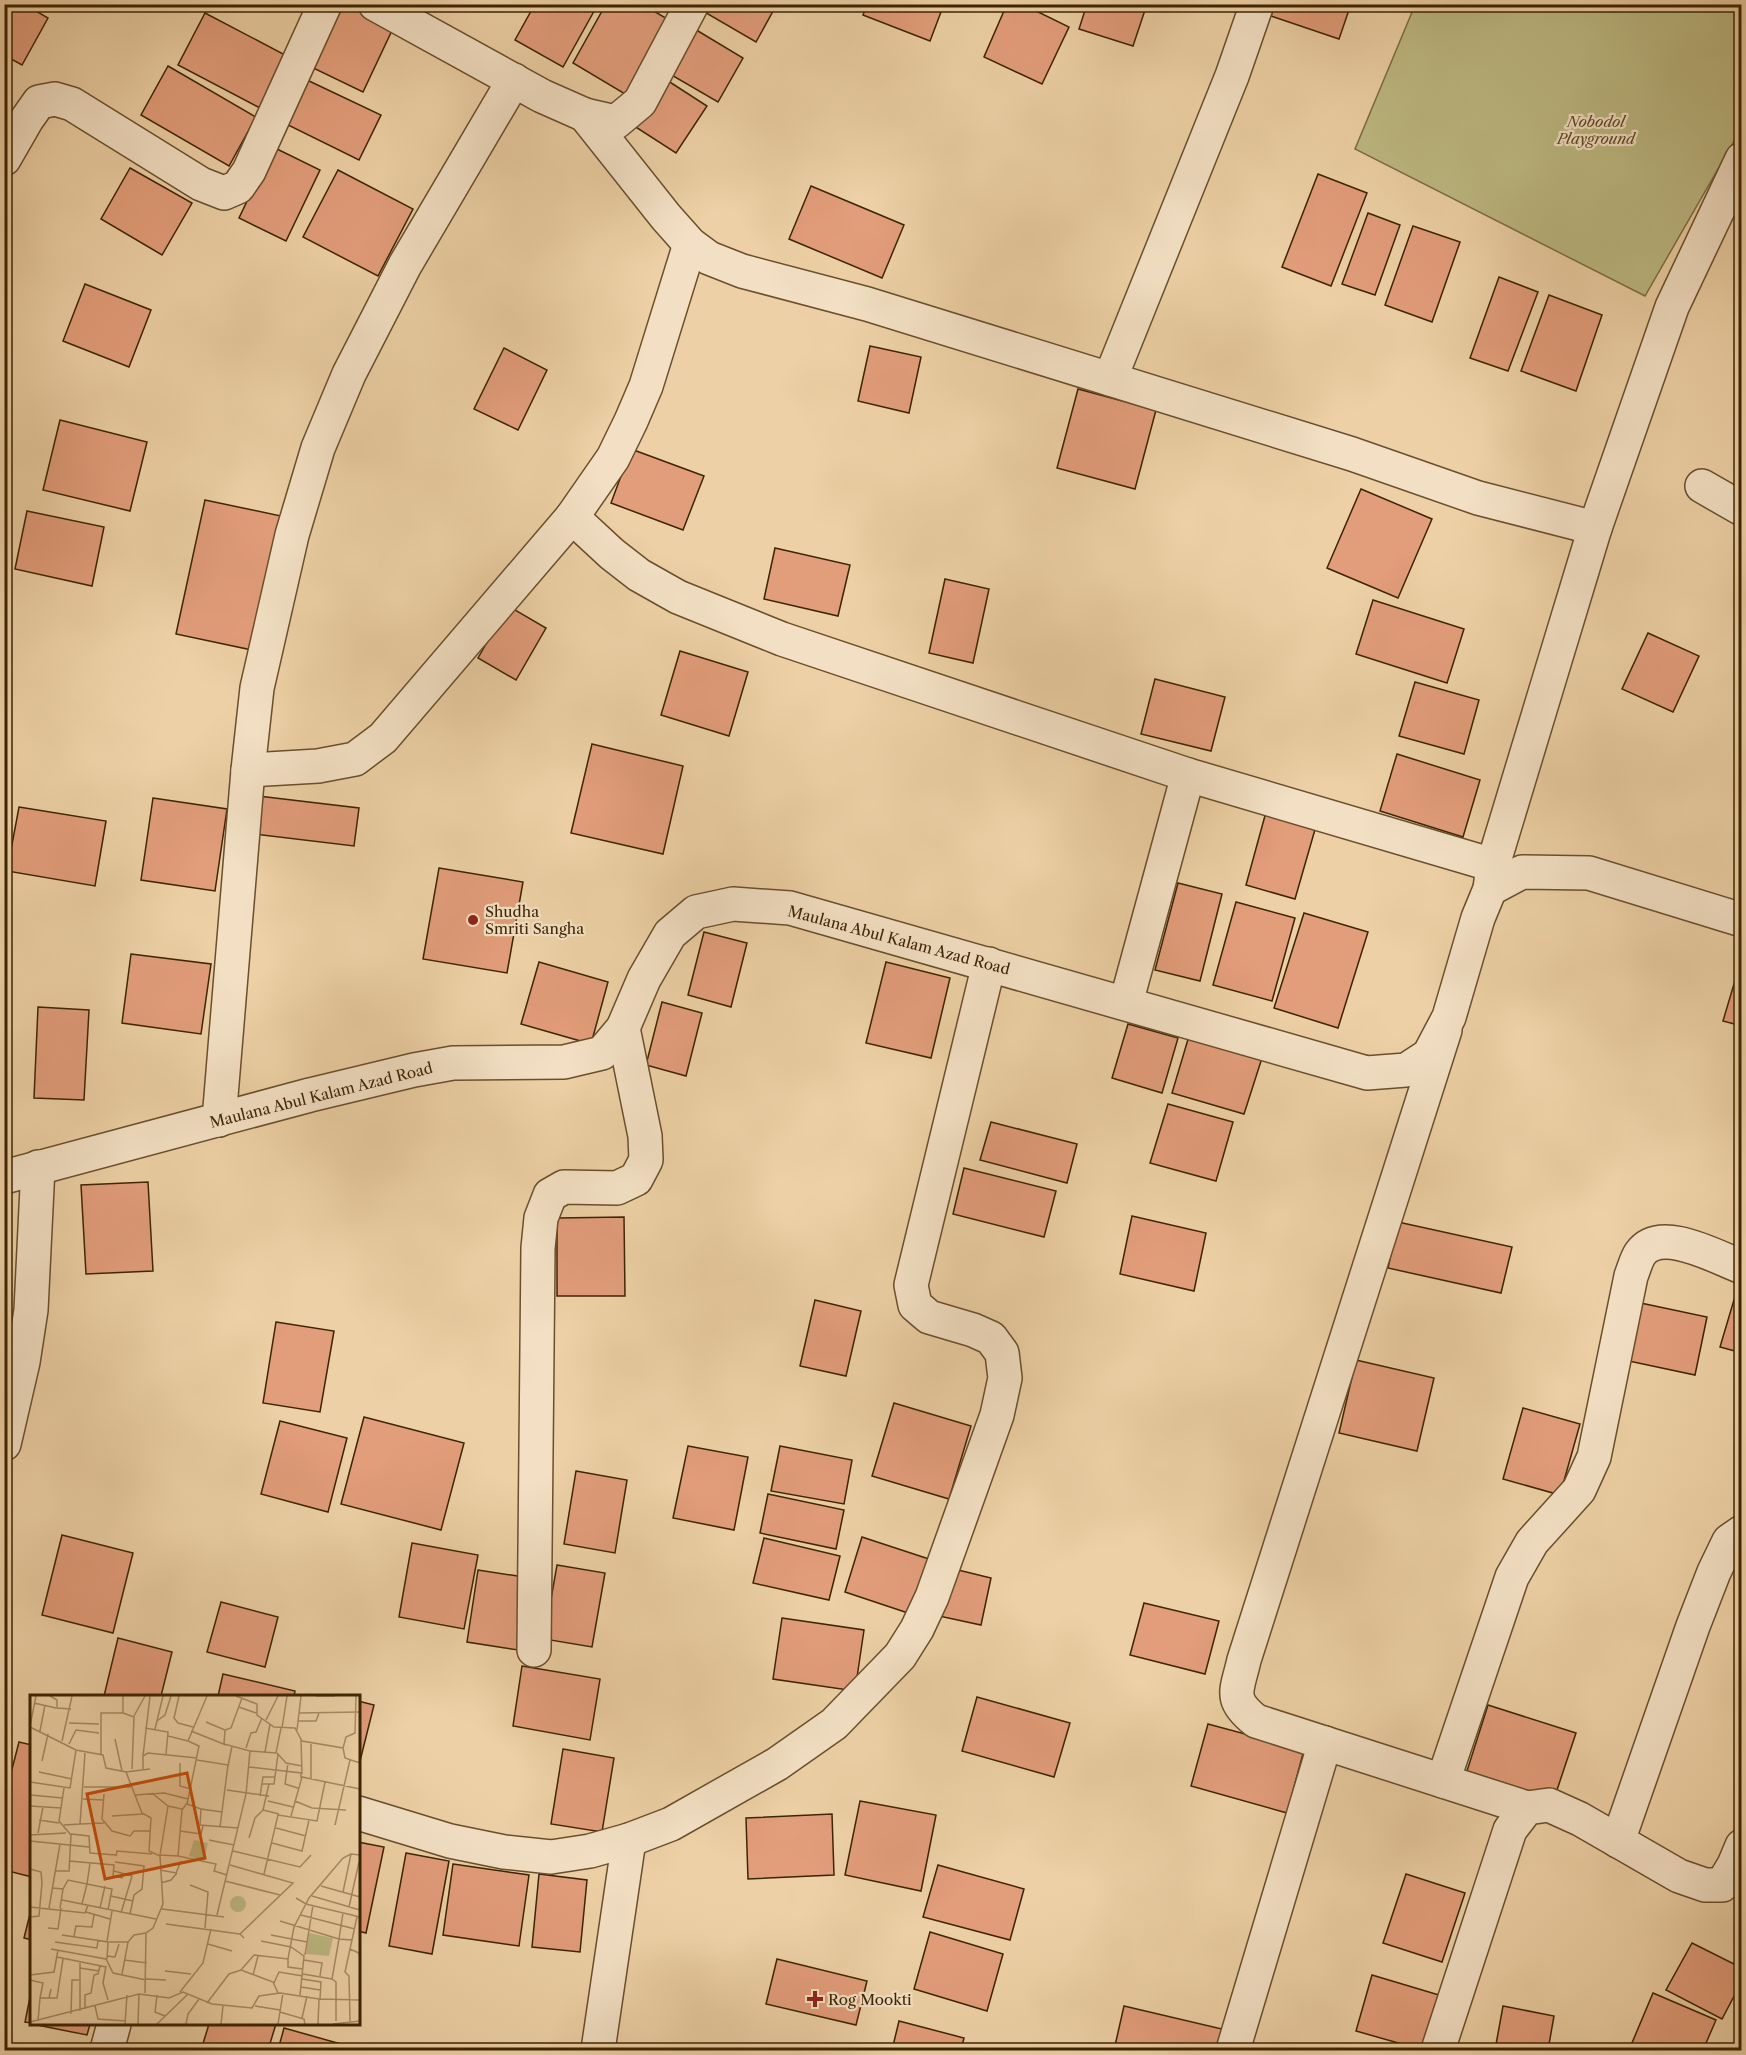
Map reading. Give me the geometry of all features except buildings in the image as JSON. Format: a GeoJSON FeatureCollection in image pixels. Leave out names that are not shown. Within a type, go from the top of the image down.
{"type":"FeatureCollection","features":[{"type":"Feature","properties":{"kind":"street"},"geometry":{"type":"LineString","coordinates":[[4,159],[39,102],[55,99],[72,104],[201,184],[224,193],[238,187],[249,171],[325,4]]}},
{"type":"Feature","properties":{"kind":"street"},"geometry":{"type":"LineString","coordinates":[[375,4],[407,13],[542,96],[585,115],[616,122],[640,102],[692,4]]}},
{"type":"Feature","properties":{"kind":"street"},"geometry":{"type":"LineString","coordinates":[[1110,379],[1232,76],[1257,4]]}},
{"type":"Feature","properties":{"kind":"street"},"geometry":{"type":"LineString","coordinates":[[219,1120],[257,688],[292,535],[318,448],[349,374],[405,265],[514,80]]}},
{"type":"Feature","properties":{"kind":"street"},"geometry":{"type":"LineString","coordinates":[[585,115],[690,244],[709,258],[742,271],[867,303],[1352,454],[1478,498],[1595,528]]}},
{"type":"Feature","properties":{"kind":"street","name":"Maulana Abul Kalam Azad Road"},"geometry":{"type":"LineString","coordinates":[[4,1177],[310,1095],[423,1068],[453,1063],[564,1062],[603,1053],[623,1028],[644,979],[670,934],[696,912],[734,904],[790,908],[1367,1073],[1406,1070],[1429,1055],[1449,1017],[1595,528],[1672,307],[1742,159]]}},
{"type":"Feature","properties":{"kind":"street"},"geometry":{"type":"LineString","coordinates":[[248,770],[318,766],[355,759],[383,738],[572,518],[613,458],[631,421],[646,386],[690,244]]}},
{"type":"Feature","properties":{"kind":"street"},"geometry":{"type":"LineString","coordinates":[[1702,486],[1742,509]]}},
{"type":"Feature","properties":{"kind":"street"},"geometry":{"type":"LineString","coordinates":[[572,518],[612,555],[639,575],[678,597],[782,639],[1492,877],[1522,872],[1589,873],[1742,920]]}},
{"type":"Feature","properties":{"kind":"street"},"geometry":{"type":"LineString","coordinates":[[1126,1003],[1188,776]]}},
{"type":"Feature","properties":{"kind":"street"},"geometry":{"type":"LineString","coordinates":[[360,1815],[450,1841],[551,1857],[590,1851],[629,1840],[671,1824],[768,1770],[834,1724],[900,1656],[917,1629],[932,1597],[997,1415],[1005,1378],[1002,1353],[991,1338],[973,1330],[929,1317],[915,1305],[911,1285],[990,964]]}},
{"type":"Feature","properties":{"kind":"street"},"geometry":{"type":"LineString","coordinates":[[1449,1017],[1244,1660],[1236,1694],[1241,1709],[1256,1721],[1527,1808],[1548,1805],[1580,1819],[1678,1876],[1705,1886],[1722,1885],[1742,1846]]}},
{"type":"Feature","properties":{"kind":"street"},"geometry":{"type":"LineString","coordinates":[[534,1650],[538,1248],[541,1218],[550,1195],[564,1187],[617,1188],[636,1179],[646,1160],[645,1136],[623,1028]]}},
{"type":"Feature","properties":{"kind":"street"},"geometry":{"type":"LineString","coordinates":[[4,1444],[23,1362],[31,1310],[38,1167]]}},
{"type":"Feature","properties":{"kind":"street"},"geometry":{"type":"LineString","coordinates":[[1443,1781],[1512,1577],[1532,1542],[1579,1490],[1594,1457],[1632,1276],[1640,1254],[1654,1242],[1676,1242],[1742,1267]]}},
{"type":"Feature","properties":{"kind":"street"},"geometry":{"type":"LineString","coordinates":[[1618,1841],[1714,1572],[1730,1541],[1742,1532]]}},
{"type":"Feature","properties":{"kind":"street"},"geometry":{"type":"LineString","coordinates":[[1233,2050],[1325,1743]]}},
{"type":"Feature","properties":{"kind":"street"},"geometry":{"type":"LineString","coordinates":[[1438,2050],[1510,1830],[1527,1808]]}},
{"type":"Feature","properties":{"kind":"street"},"geometry":{"type":"LineString","coordinates":[[598,2050],[629,1840]]}},
{"type":"Feature","properties":{"kind":"street"},"geometry":{"type":"LineString","coordinates":[[107,2050],[114,2025]]}},
{"type":"Feature","properties":{"kind":"green space","name":"Nobodol Playground"},"geometry":{"type":"Polygon","coordinates":[[[1415,5],[1741,5],[1741,129],[1645,296],[1355,149],[1415,5]]]}},
{"type":"Feature","properties":{"kind":"place","name":"Shudha Smriti Sangha"},"geometry":{"type":"Point","coordinates":[473,920]}},
{"type":"Feature","properties":{"kind":"place","name":"Rog Mookti"},"geometry":{"type":"Point","coordinates":[815,1999]}}]}
